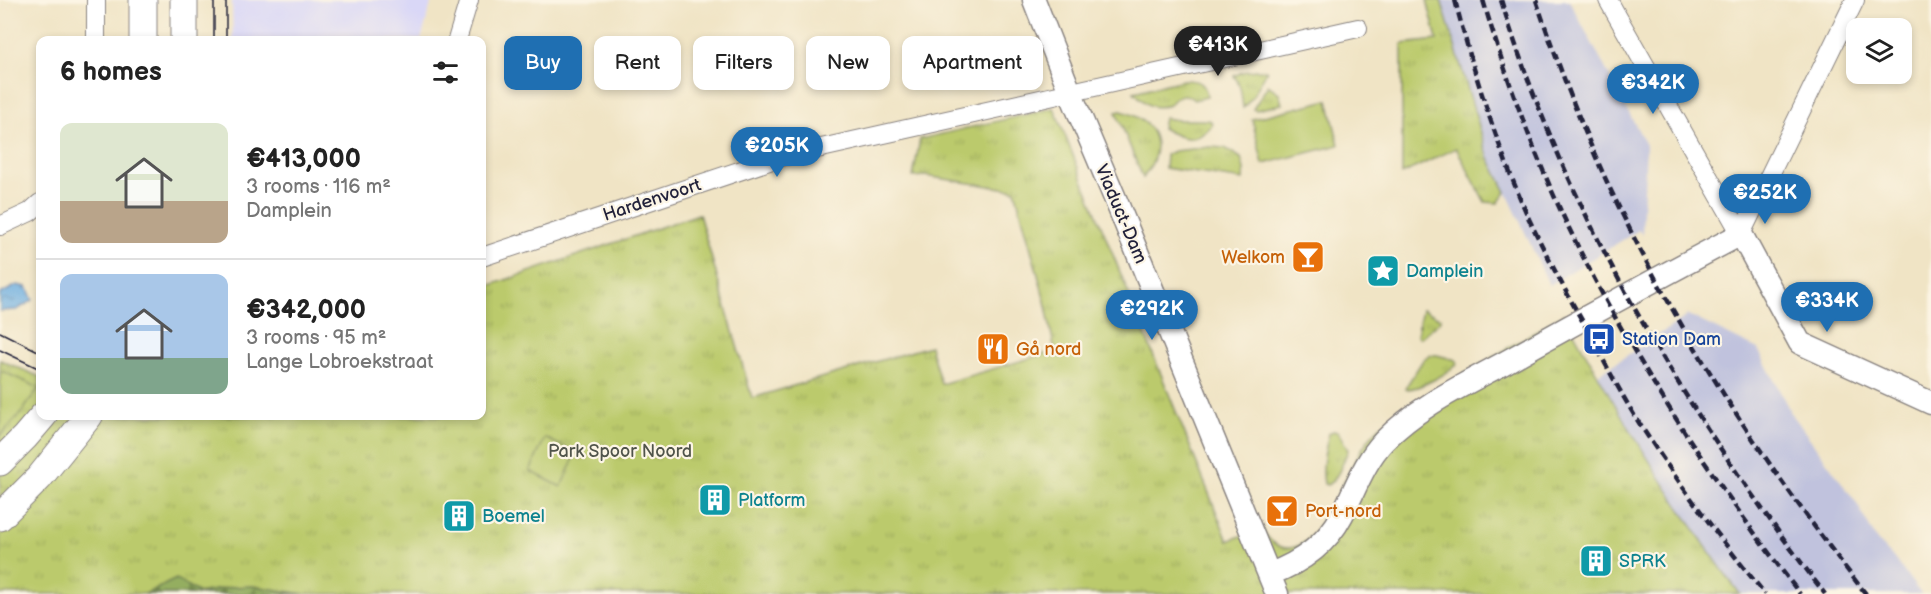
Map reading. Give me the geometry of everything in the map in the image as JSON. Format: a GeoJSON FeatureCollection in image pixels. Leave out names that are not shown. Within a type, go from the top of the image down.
{"type":"FeatureCollection","features":[{"type":"Feature","properties":{"kind":"main road"},"geometry":{"type":"LineString","coordinates":[[143,0],[143,36]]}},
{"type":"Feature","properties":{"kind":"main road"},"geometry":{"type":"LineString","coordinates":[[184,0],[184,36]]}},
{"type":"Feature","properties":{"kind":"main road"},"geometry":{"type":"LineString","coordinates":[[0,462],[40,420]]}},
{"type":"Feature","properties":{"kind":"main road"},"geometry":{"type":"LineString","coordinates":[[0,517],[39,478],[85,420]]}},
{"type":"Feature","properties":{"kind":"street"},"geometry":{"type":"LineString","coordinates":[[96,0],[96,36]]}},
{"type":"Feature","properties":{"kind":"street"},"geometry":{"type":"LineString","coordinates":[[458,36],[469,0]]}},
{"type":"Feature","properties":{"kind":"street","name":"Viaduct-Dam"},"geometry":{"type":"LineString","coordinates":[[1034,0],[1274,584]]}},
{"type":"Feature","properties":{"kind":"street"},"geometry":{"type":"LineString","coordinates":[[1608,0],[1800,343],[1931,403]]}},
{"type":"Feature","properties":{"kind":"street"},"geometry":{"type":"LineString","coordinates":[[1274,584],[1287,568],[1302,560],[1328,535],[1340,518],[1358,480],[1375,452],[1394,432],[1423,409],[1570,326],[1741,234],[1855,0]]}},
{"type":"Feature","properties":{"kind":"street"},"geometry":{"type":"LineString","coordinates":[[1070,92],[1359,28]]}},
{"type":"Feature","properties":{"kind":"street","name":"Hardenvoort"},"geometry":{"type":"LineString","coordinates":[[486,255],[781,157],[1070,92]]}},
{"type":"Feature","properties":{"kind":"street"},"geometry":{"type":"LineString","coordinates":[[0,226],[30,212],[36,207]]}},
{"type":"Feature","properties":{"kind":"shaded area"},"geometry":{"type":"Polygon","coordinates":[[[232,0],[432,0],[422,36],[233,36],[232,0]]]}},
{"type":"Feature","properties":{"kind":"shaded area"},"geometry":{"type":"Polygon","coordinates":[[[1427,0],[1569,0],[1646,145],[1642,235],[1639,230],[1549,285],[1507,193],[1498,203],[1485,202],[1427,0]]]}},
{"type":"Feature","properties":{"kind":"shaded area"},"geometry":{"type":"Polygon","coordinates":[[[1686,314],[1758,349],[1791,413],[1856,502],[1877,541],[1892,556],[1921,594],[1740,594],[1696,535],[1624,423],[1597,375],[1686,317],[1686,314]]]}},
{"type":"Feature","properties":{"kind":"green space"},"geometry":{"type":"Polygon","coordinates":[[[1427,0],[1441,0],[1488,156],[1506,192],[1498,203],[1485,202],[1456,148],[1402,174],[1402,44],[1437,40],[1427,0]]]}},
{"type":"Feature","properties":{"kind":"green space"},"geometry":{"type":"Polygon","coordinates":[[[1256,70],[1267,71],[1251,99],[1243,108],[1240,87],[1234,76],[1256,70]]]}},
{"type":"Feature","properties":{"kind":"green space"},"geometry":{"type":"Polygon","coordinates":[[[1183,80],[1200,83],[1205,88],[1207,97],[1194,100],[1181,95],[1170,105],[1154,107],[1134,92],[1183,80]]]}},
{"type":"Feature","properties":{"kind":"green space"},"geometry":{"type":"Polygon","coordinates":[[[1268,85],[1279,93],[1282,104],[1253,109],[1268,85]]]}},
{"type":"Feature","properties":{"kind":"green space"},"geometry":{"type":"Polygon","coordinates":[[[1328,100],[1339,145],[1263,164],[1252,119],[1328,100]]]}},
{"type":"Feature","properties":{"kind":"green space","name":"Park Spoor Noord"},"geometry":{"type":"Polygon","coordinates":[[[1054,108],[1228,541],[1262,528],[1269,539],[1278,546],[1289,548],[1302,544],[1321,524],[1356,459],[1382,425],[1408,406],[1564,314],[1647,457],[1740,594],[0,594],[0,360],[36,375],[36,420],[486,420],[486,287],[699,214],[752,398],[930,346],[941,384],[1055,351],[1045,301],[1015,190],[925,176],[913,177],[920,139],[1054,108]]]}},
{"type":"Feature","properties":{"kind":"green space"},"geometry":{"type":"Polygon","coordinates":[[[1121,111],[1143,121],[1154,137],[1156,146],[1154,156],[1143,178],[1116,112],[1121,111]]]}},
{"type":"Feature","properties":{"kind":"green space"},"geometry":{"type":"Polygon","coordinates":[[[1164,118],[1206,120],[1211,121],[1212,125],[1200,135],[1188,138],[1162,128],[1164,118]]]}},
{"type":"Feature","properties":{"kind":"green space"},"geometry":{"type":"Polygon","coordinates":[[[1210,147],[1225,148],[1241,158],[1244,169],[1243,180],[1165,168],[1166,155],[1174,151],[1210,147]]]}},
{"type":"Feature","properties":{"kind":"green space"},"geometry":{"type":"Polygon","coordinates":[[[1422,309],[1440,318],[1440,321],[1420,338],[1417,335],[1422,309]]]}},
{"type":"Feature","properties":{"kind":"green space"},"geometry":{"type":"Polygon","coordinates":[[[1429,355],[1456,360],[1458,363],[1434,380],[1406,389],[1423,360],[1429,355]]]}},
{"type":"Feature","properties":{"kind":"green space"},"geometry":{"type":"Polygon","coordinates":[[[0,372],[4,372],[36,387],[36,392],[0,436],[0,372]]]}},
{"type":"Feature","properties":{"kind":"green space"},"geometry":{"type":"Polygon","coordinates":[[[1338,432],[1348,450],[1338,474],[1327,485],[1324,484],[1323,478],[1324,458],[1329,433],[1338,432]]]}},
{"type":"Feature","properties":{"kind":"green space"},"geometry":{"type":"Polygon","coordinates":[[[545,438],[576,453],[561,487],[530,471],[545,438]]]}},
{"type":"Feature","properties":{"kind":"green space"},"geometry":{"type":"Polygon","coordinates":[[[176,579],[199,593],[231,587],[253,586],[304,594],[145,594],[176,579]]]}},
{"type":"Feature","properties":{"kind":"water"},"geometry":{"type":"Polygon","coordinates":[[[17,285],[27,287],[33,300],[17,310],[0,311],[0,294],[17,285]]]}},
{"type":"Feature","properties":{"kind":"tram line"},"geometry":{"type":"LineString","coordinates":[[214,0],[214,36]]}},
{"type":"Feature","properties":{"kind":"tram line"},"geometry":{"type":"LineString","coordinates":[[226,0],[226,36]]}},
{"type":"Feature","properties":{"kind":"tram line"},"geometry":{"type":"LineString","coordinates":[[0,332],[36,350]]}},
{"type":"Feature","properties":{"kind":"tram line"},"geometry":{"type":"LineString","coordinates":[[0,350],[36,367]]}},
{"type":"Feature","properties":{"kind":"railway"},"geometry":{"type":"LineString","coordinates":[[1455,0],[1470,56],[1497,138],[1529,219],[1550,261],[1641,426],[1701,512],[1765,594]]}},
{"type":"Feature","properties":{"kind":"railway"},"geometry":{"type":"LineString","coordinates":[[1483,0],[1508,79],[1538,158],[1560,209],[1611,310],[1700,456],[1800,594]]}},
{"type":"Feature","properties":{"kind":"railway"},"geometry":{"type":"LineString","coordinates":[[1501,0],[1529,82],[1561,161],[1636,312],[1725,455],[1825,594]]}},
{"type":"Feature","properties":{"kind":"railway"},"geometry":{"type":"LineString","coordinates":[[1536,0],[1569,92],[1597,160],[1662,291],[1724,396],[1758,447],[1866,594]]}},
{"type":"Feature","properties":{"kind":"place","name":"Welkom"},"geometry":{"type":"Point","coordinates":[1308,257]}},
{"type":"Feature","properties":{"kind":"place","name":"Damplein"},"geometry":{"type":"Point","coordinates":[1383,271]}},
{"type":"Feature","properties":{"kind":"place","name":"Station Dam"},"geometry":{"type":"Point","coordinates":[1599,339]}},
{"type":"Feature","properties":{"kind":"place","name":"Gå nord"},"geometry":{"type":"Point","coordinates":[993,349]}},
{"type":"Feature","properties":{"kind":"place","name":"Platform"},"geometry":{"type":"Point","coordinates":[715,500]}},
{"type":"Feature","properties":{"kind":"place","name":"Port-nord"},"geometry":{"type":"Point","coordinates":[1282,511]}},
{"type":"Feature","properties":{"kind":"place","name":"Boemel"},"geometry":{"type":"Point","coordinates":[459,516]}},
{"type":"Feature","properties":{"kind":"place","name":"SPRK"},"geometry":{"type":"Point","coordinates":[1596,561]}}]}
